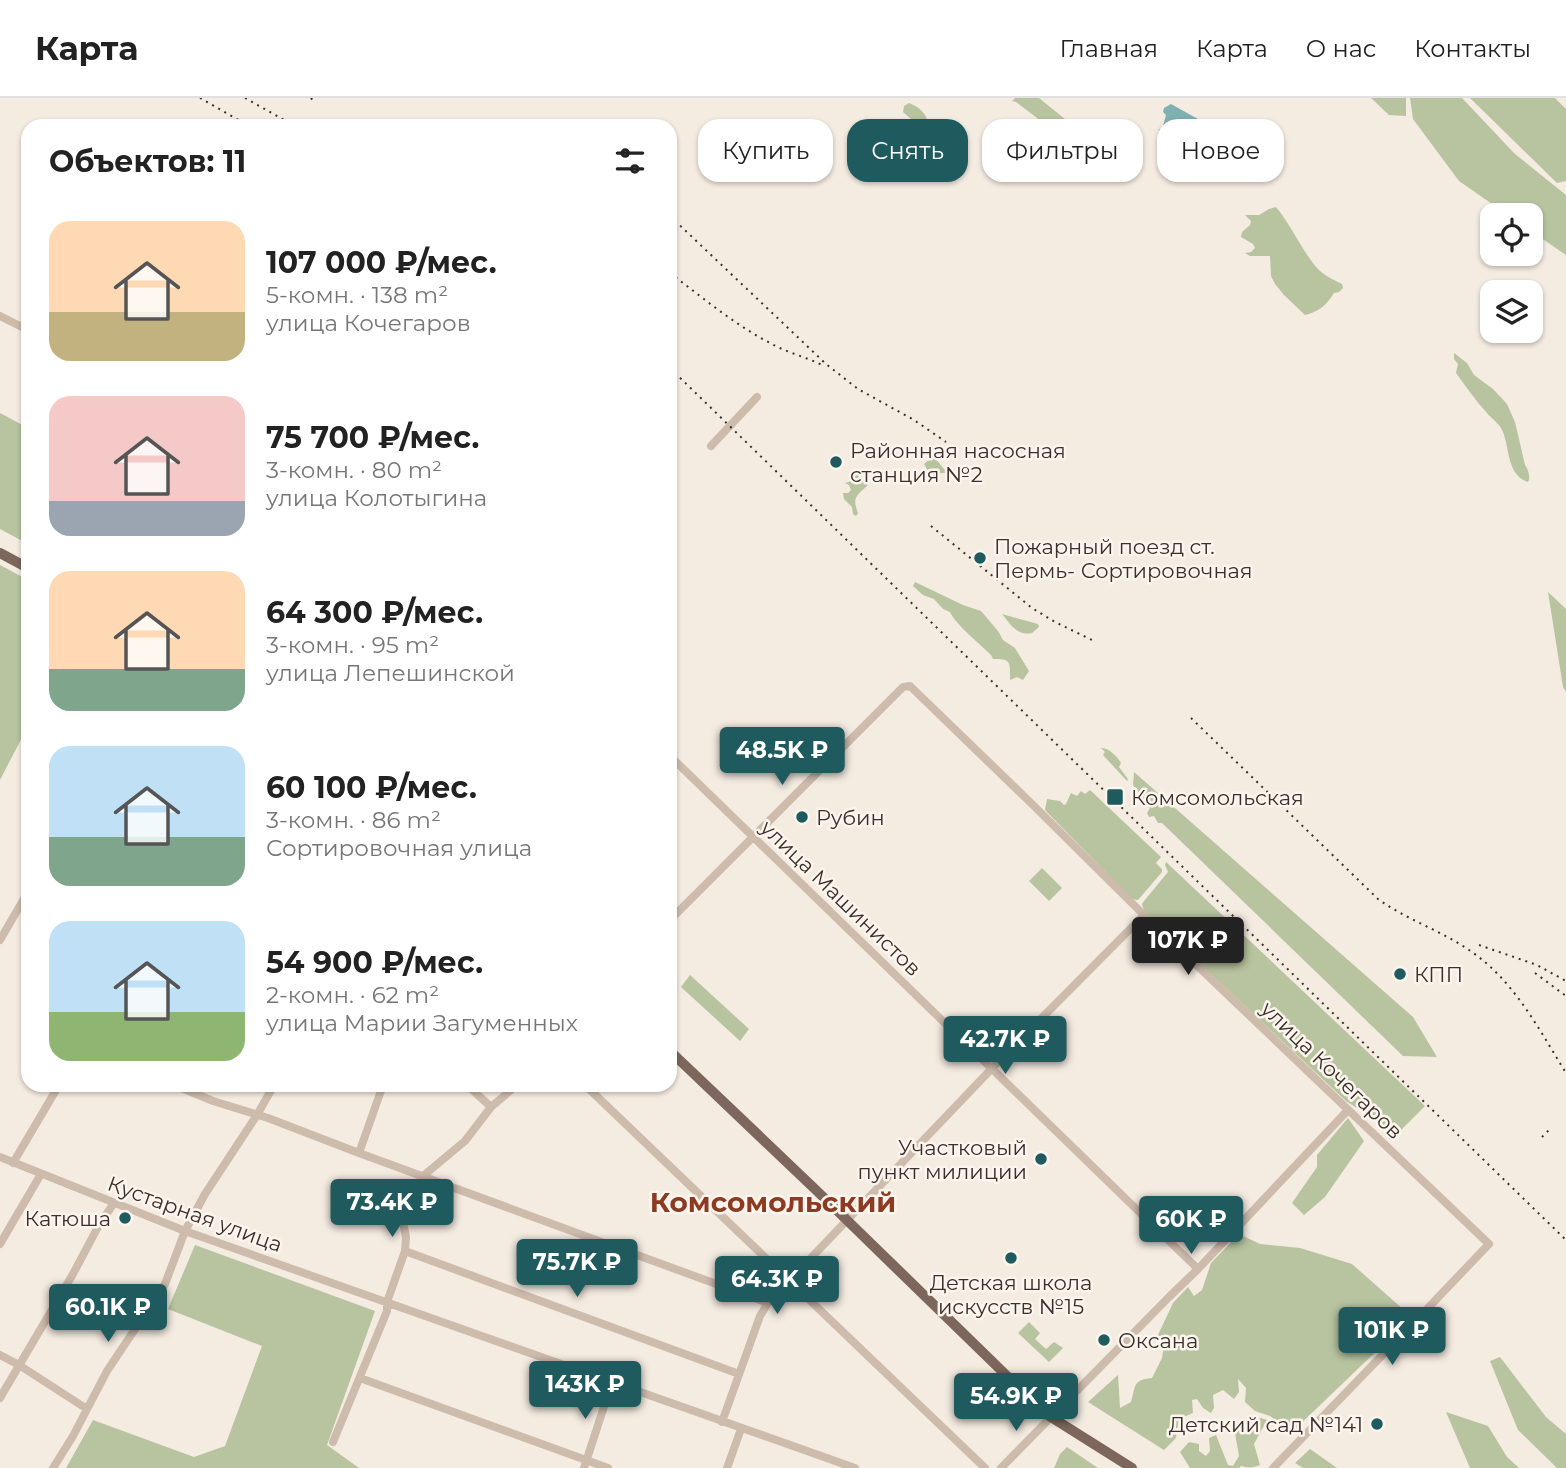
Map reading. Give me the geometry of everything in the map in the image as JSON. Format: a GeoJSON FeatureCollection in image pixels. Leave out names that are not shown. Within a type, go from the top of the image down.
{"type":"FeatureCollection","features":[{"type":"Feature","properties":{"kind":"main road"},"geometry":{"type":"LineString","coordinates":[[0,553],[21,564]]}},
{"type":"Feature","properties":{"kind":"main road"},"geometry":{"type":"LineString","coordinates":[[677,1058],[1051,1417],[1132,1468]]}},
{"type":"Feature","properties":{"kind":"street"},"geometry":{"type":"LineString","coordinates":[[0,316],[21,326]]}},
{"type":"Feature","properties":{"kind":"street"},"geometry":{"type":"LineString","coordinates":[[711,446],[757,397]]}},
{"type":"Feature","properties":{"kind":"street","name":"улица Кочегаров"},"geometry":{"type":"LineString","coordinates":[[752,837],[903,687],[910,686],[1144,915],[1489,1244],[1273,1468]]}},
{"type":"Feature","properties":{"kind":"street","name":"улица Машинистов"},"geometry":{"type":"LineString","coordinates":[[677,763],[1198,1269]]}},
{"type":"Feature","properties":{"kind":"street"},"geometry":{"type":"LineString","coordinates":[[677,913],[752,837]]}},
{"type":"Feature","properties":{"kind":"street"},"geometry":{"type":"LineString","coordinates":[[0,940],[21,904]]}},
{"type":"Feature","properties":{"kind":"street"},"geometry":{"type":"LineString","coordinates":[[722,1422],[760,1316],[768,1303],[992,1068],[1144,915]]}},
{"type":"Feature","properties":{"kind":"street"},"geometry":{"type":"LineString","coordinates":[[13,1163],[55,1092]]}},
{"type":"Feature","properties":{"kind":"street"},"geometry":{"type":"LineString","coordinates":[[191,1092],[768,1303]]}},
{"type":"Feature","properties":{"kind":"street"},"geometry":{"type":"LineString","coordinates":[[52,1468],[73,1436],[107,1371],[165,1284],[185,1231],[205,1194],[270,1092]]}},
{"type":"Feature","properties":{"kind":"street"},"geometry":{"type":"LineString","coordinates":[[359,1153],[381,1092]]}},
{"type":"Feature","properties":{"kind":"street"},"geometry":{"type":"LineString","coordinates":[[475,1092],[491,1107]]}},
{"type":"Feature","properties":{"kind":"street"},"geometry":{"type":"LineString","coordinates":[[333,1442],[387,1311],[387,1302],[405,1251],[403,1222],[407,1202],[423,1176],[465,1141],[491,1107],[509,1092]]}},
{"type":"Feature","properties":{"kind":"street"},"geometry":{"type":"LineString","coordinates":[[592,1092],[985,1468]]}},
{"type":"Feature","properties":{"kind":"street"},"geometry":{"type":"LineString","coordinates":[[1001,1468],[1198,1269],[1348,1110]]}},
{"type":"Feature","properties":{"kind":"street","name":"Кустарная улица"},"geometry":{"type":"LineString","coordinates":[[0,1157],[185,1231],[855,1468]]}},
{"type":"Feature","properties":{"kind":"street"},"geometry":{"type":"LineString","coordinates":[[0,1244],[41,1174]]}},
{"type":"Feature","properties":{"kind":"street"},"geometry":{"type":"LineString","coordinates":[[0,1398],[114,1203]]}},
{"type":"Feature","properties":{"kind":"street"},"geometry":{"type":"LineString","coordinates":[[405,1251],[739,1374]]}},
{"type":"Feature","properties":{"kind":"street"},"geometry":{"type":"LineString","coordinates":[[0,1355],[87,1409]]}},
{"type":"Feature","properties":{"kind":"street"},"geometry":{"type":"LineString","coordinates":[[360,1378],[585,1464],[608,1468]]}},
{"type":"Feature","properties":{"kind":"street"},"geometry":{"type":"LineString","coordinates":[[585,1464],[612,1382]]}},
{"type":"Feature","properties":{"kind":"street"},"geometry":{"type":"LineString","coordinates":[[727,1468],[741,1429]]}},
{"type":"Feature","properties":{"kind":"green space"},"geometry":{"type":"Polygon","coordinates":[[[1015,98],[1039,98],[1065,119],[1038,119],[1012,101],[1015,98]]]}},
{"type":"Feature","properties":{"kind":"green space"},"geometry":{"type":"Polygon","coordinates":[[[1371,98],[1406,98],[1406,116],[1389,115],[1371,98]]]}},
{"type":"Feature","properties":{"kind":"green space"},"geometry":{"type":"Polygon","coordinates":[[[1410,98],[1462,98],[1515,154],[1566,195],[1566,255],[1543,239],[1543,203],[1491,203],[1459,181],[1413,119],[1410,98]]]}},
{"type":"Feature","properties":{"kind":"green space"},"geometry":{"type":"Polygon","coordinates":[[[1470,98],[1555,98],[1566,109],[1566,181],[1557,183],[1470,98]]]}},
{"type":"Feature","properties":{"kind":"green space"},"geometry":{"type":"Polygon","coordinates":[[[909,103],[917,107],[927,119],[911,119],[903,112],[904,106],[909,103]]]}},
{"type":"Feature","properties":{"kind":"green space"},"geometry":{"type":"Polygon","coordinates":[[[1276,207],[1318,269],[1342,284],[1343,288],[1339,292],[1334,293],[1322,307],[1310,314],[1305,315],[1275,284],[1271,276],[1270,256],[1250,256],[1245,253],[1255,248],[1241,237],[1251,221],[1245,215],[1259,215],[1276,207]]]}},
{"type":"Feature","properties":{"kind":"green space"},"geometry":{"type":"Polygon","coordinates":[[[1454,353],[1507,404],[1515,422],[1529,473],[1528,482],[1512,467],[1501,428],[1456,373],[1458,364],[1454,353]]]}},
{"type":"Feature","properties":{"kind":"green space"},"geometry":{"type":"Polygon","coordinates":[[[0,413],[21,424],[21,540],[0,529],[0,413]]]}},
{"type":"Feature","properties":{"kind":"green space"},"geometry":{"type":"Polygon","coordinates":[[[930,459],[936,459],[947,473],[928,473],[924,464],[930,459]]]}},
{"type":"Feature","properties":{"kind":"green space"},"geometry":{"type":"Polygon","coordinates":[[[859,475],[868,485],[856,497],[856,516],[843,493],[851,490],[845,483],[859,475]]]}},
{"type":"Feature","properties":{"kind":"green space"},"geometry":{"type":"Polygon","coordinates":[[[0,565],[21,576],[21,740],[0,780],[0,565]]]}},
{"type":"Feature","properties":{"kind":"green space"},"geometry":{"type":"Polygon","coordinates":[[[915,582],[981,611],[1003,640],[1015,648],[1029,671],[1023,680],[1017,677],[1010,680],[1009,663],[1004,659],[993,659],[957,623],[950,612],[913,586],[915,582]]]}},
{"type":"Feature","properties":{"kind":"green space"},"geometry":{"type":"Polygon","coordinates":[[[1548,592],[1566,609],[1566,692],[1563,687],[1548,592]]]}},
{"type":"Feature","properties":{"kind":"green space"},"geometry":{"type":"Polygon","coordinates":[[[1002,614],[1038,624],[1039,627],[1032,633],[1022,633],[1002,614]]]}},
{"type":"Feature","properties":{"kind":"green space"},"geometry":{"type":"Polygon","coordinates":[[[1101,748],[1118,758],[1121,763],[1119,767],[1127,781],[1103,755],[1105,752],[1101,748]]]}},
{"type":"Feature","properties":{"kind":"green space"},"geometry":{"type":"Polygon","coordinates":[[[1134,772],[1413,1017],[1437,1057],[1403,1056],[1162,823],[1158,823],[1154,816],[1149,817],[1147,813],[1150,808],[1133,785],[1134,772]]]}},
{"type":"Feature","properties":{"kind":"green space"},"geometry":{"type":"Polygon","coordinates":[[[1090,790],[1161,857],[1156,863],[1162,872],[1138,900],[1132,899],[1045,810],[1047,799],[1060,801],[1064,805],[1071,793],[1077,796],[1081,791],[1085,794],[1090,790]]]}},
{"type":"Feature","properties":{"kind":"green space"},"geometry":{"type":"Polygon","coordinates":[[[1166,862],[1425,1106],[1397,1134],[1346,1101],[1144,911],[1142,904],[1168,872],[1166,862]]]}},
{"type":"Feature","properties":{"kind":"green space"},"geometry":{"type":"Polygon","coordinates":[[[1042,868],[1062,888],[1049,901],[1029,881],[1042,868]]]}},
{"type":"Feature","properties":{"kind":"green space"},"geometry":{"type":"Polygon","coordinates":[[[690,975],[749,1029],[740,1041],[681,987],[690,975]]]}},
{"type":"Feature","properties":{"kind":"green space"},"geometry":{"type":"Polygon","coordinates":[[[1348,1118],[1364,1141],[1325,1197],[1304,1215],[1292,1203],[1317,1167],[1317,1155],[1348,1118]]]}},
{"type":"Feature","properties":{"kind":"green space"},"geometry":{"type":"Polygon","coordinates":[[[1239,1234],[1260,1244],[1300,1248],[1352,1264],[1412,1317],[1292,1432],[1270,1416],[1255,1411],[1245,1402],[1246,1388],[1238,1379],[1239,1392],[1234,1399],[1223,1390],[1213,1395],[1214,1408],[1211,1413],[1203,1408],[1197,1399],[1192,1400],[1193,1413],[1179,1419],[1176,1438],[1164,1450],[1088,1402],[1118,1375],[1120,1408],[1131,1402],[1138,1382],[1152,1378],[1162,1358],[1164,1345],[1157,1337],[1173,1303],[1188,1287],[1194,1296],[1202,1290],[1211,1263],[1239,1234]]]}},
{"type":"Feature","properties":{"kind":"green space"},"geometry":{"type":"Polygon","coordinates":[[[195,1245],[375,1311],[327,1445],[359,1468],[66,1468],[93,1420],[194,1457],[225,1446],[262,1346],[168,1309],[195,1245]]]}},
{"type":"Feature","properties":{"kind":"green space"},"geometry":{"type":"Polygon","coordinates":[[[1029,1322],[1040,1333],[1035,1339],[1046,1349],[1054,1342],[1063,1348],[1049,1362],[1018,1333],[1029,1322]]]}},
{"type":"Feature","properties":{"kind":"green space"},"geometry":{"type":"Polygon","coordinates":[[[1500,1357],[1546,1417],[1566,1434],[1566,1468],[1557,1468],[1518,1430],[1490,1361],[1500,1357]]]}},
{"type":"Feature","properties":{"kind":"green space"},"geometry":{"type":"Polygon","coordinates":[[[1446,1412],[1488,1426],[1507,1457],[1519,1468],[1470,1468],[1446,1412]]]}},
{"type":"Feature","properties":{"kind":"green space"},"geometry":{"type":"Polygon","coordinates":[[[1261,1418],[1267,1420],[1254,1444],[1260,1465],[1190,1468],[1180,1452],[1189,1442],[1199,1444],[1199,1451],[1206,1456],[1210,1451],[1209,1438],[1216,1435],[1228,1465],[1233,1466],[1239,1456],[1235,1433],[1237,1422],[1251,1422],[1261,1418]]]}},
{"type":"Feature","properties":{"kind":"green space"},"geometry":{"type":"Polygon","coordinates":[[[1067,1447],[1098,1468],[1054,1468],[1060,1454],[1067,1447]]]}},
{"type":"Feature","properties":{"kind":"green space"},"geometry":{"type":"Polygon","coordinates":[[[1310,1449],[1337,1468],[1303,1468],[1295,1463],[1310,1449]]]}},
{"type":"Feature","properties":{"kind":"water"},"geometry":{"type":"Polygon","coordinates":[[[1171,104],[1198,119],[1165,119],[1164,108],[1171,104]]]}},
{"type":"Feature","properties":{"kind":"railway"},"geometry":{"type":"LineString","coordinates":[[200,98],[237,119]]}},
{"type":"Feature","properties":{"kind":"railway"},"geometry":{"type":"LineString","coordinates":[[245,98],[282,119]]}},
{"type":"Feature","properties":{"kind":"railway"},"geometry":{"type":"LineString","coordinates":[[311,98],[314,102]]}},
{"type":"Feature","properties":{"kind":"railway"},"geometry":{"type":"LineString","coordinates":[[677,223],[826,364],[858,389],[914,420],[946,442]]}},
{"type":"Feature","properties":{"kind":"railway"},"geometry":{"type":"LineString","coordinates":[[677,278],[758,337],[822,365]]}},
{"type":"Feature","properties":{"kind":"railway"},"geometry":{"type":"LineString","coordinates":[[677,375],[1566,1240]]}},
{"type":"Feature","properties":{"kind":"railway"},"geometry":{"type":"LineString","coordinates":[[931,526],[1032,608],[1094,641]]}},
{"type":"Feature","properties":{"kind":"railway"},"geometry":{"type":"LineString","coordinates":[[1191,718],[1378,899],[1458,943],[1485,962],[1524,1006],[1566,1073]]}},
{"type":"Feature","properties":{"kind":"railway"},"geometry":{"type":"LineString","coordinates":[[1479,945],[1537,965],[1566,981]]}},
{"type":"Feature","properties":{"kind":"railway"},"geometry":{"type":"LineString","coordinates":[[1535,973],[1566,996]]}},
{"type":"Feature","properties":{"kind":"railway"},"geometry":{"type":"LineString","coordinates":[[1542,1137],[1551,1128]]}},
{"type":"Feature","properties":{"kind":"place","name":"Районная насосная станция №2"},"geometry":{"type":"Point","coordinates":[836,462]}},
{"type":"Feature","properties":{"kind":"place","name":"Пожарный поезд ст. Пермь- Сортировочная"},"geometry":{"type":"Point","coordinates":[980,558]}},
{"type":"Feature","properties":{"kind":"place","name":"Комсомольская"},"geometry":{"type":"Point","coordinates":[1115,797]}},
{"type":"Feature","properties":{"kind":"place","name":"Рубин"},"geometry":{"type":"Point","coordinates":[802,817]}},
{"type":"Feature","properties":{"kind":"place","name":"КПП"},"geometry":{"type":"Point","coordinates":[1400,974]}},
{"type":"Feature","properties":{"kind":"place","name":"Участковый пункт милиции"},"geometry":{"type":"Point","coordinates":[1041,1159]}},
{"type":"Feature","properties":{"kind":"place","name":"Катюша"},"geometry":{"type":"Point","coordinates":[125,1218]}},
{"type":"Feature","properties":{"kind":"place","name":"Детская школа искусств №15"},"geometry":{"type":"Point","coordinates":[1011,1258]}},
{"type":"Feature","properties":{"kind":"place","name":"Оксана"},"geometry":{"type":"Point","coordinates":[1104,1340]}},
{"type":"Feature","properties":{"kind":"place","name":"Детский сад №141"},"geometry":{"type":"Point","coordinates":[1377,1424]}},
{"type":"Feature","properties":{"kind":"district","name":"Комсомольский"},"geometry":{"type":"Point","coordinates":[773,1202]}}]}
